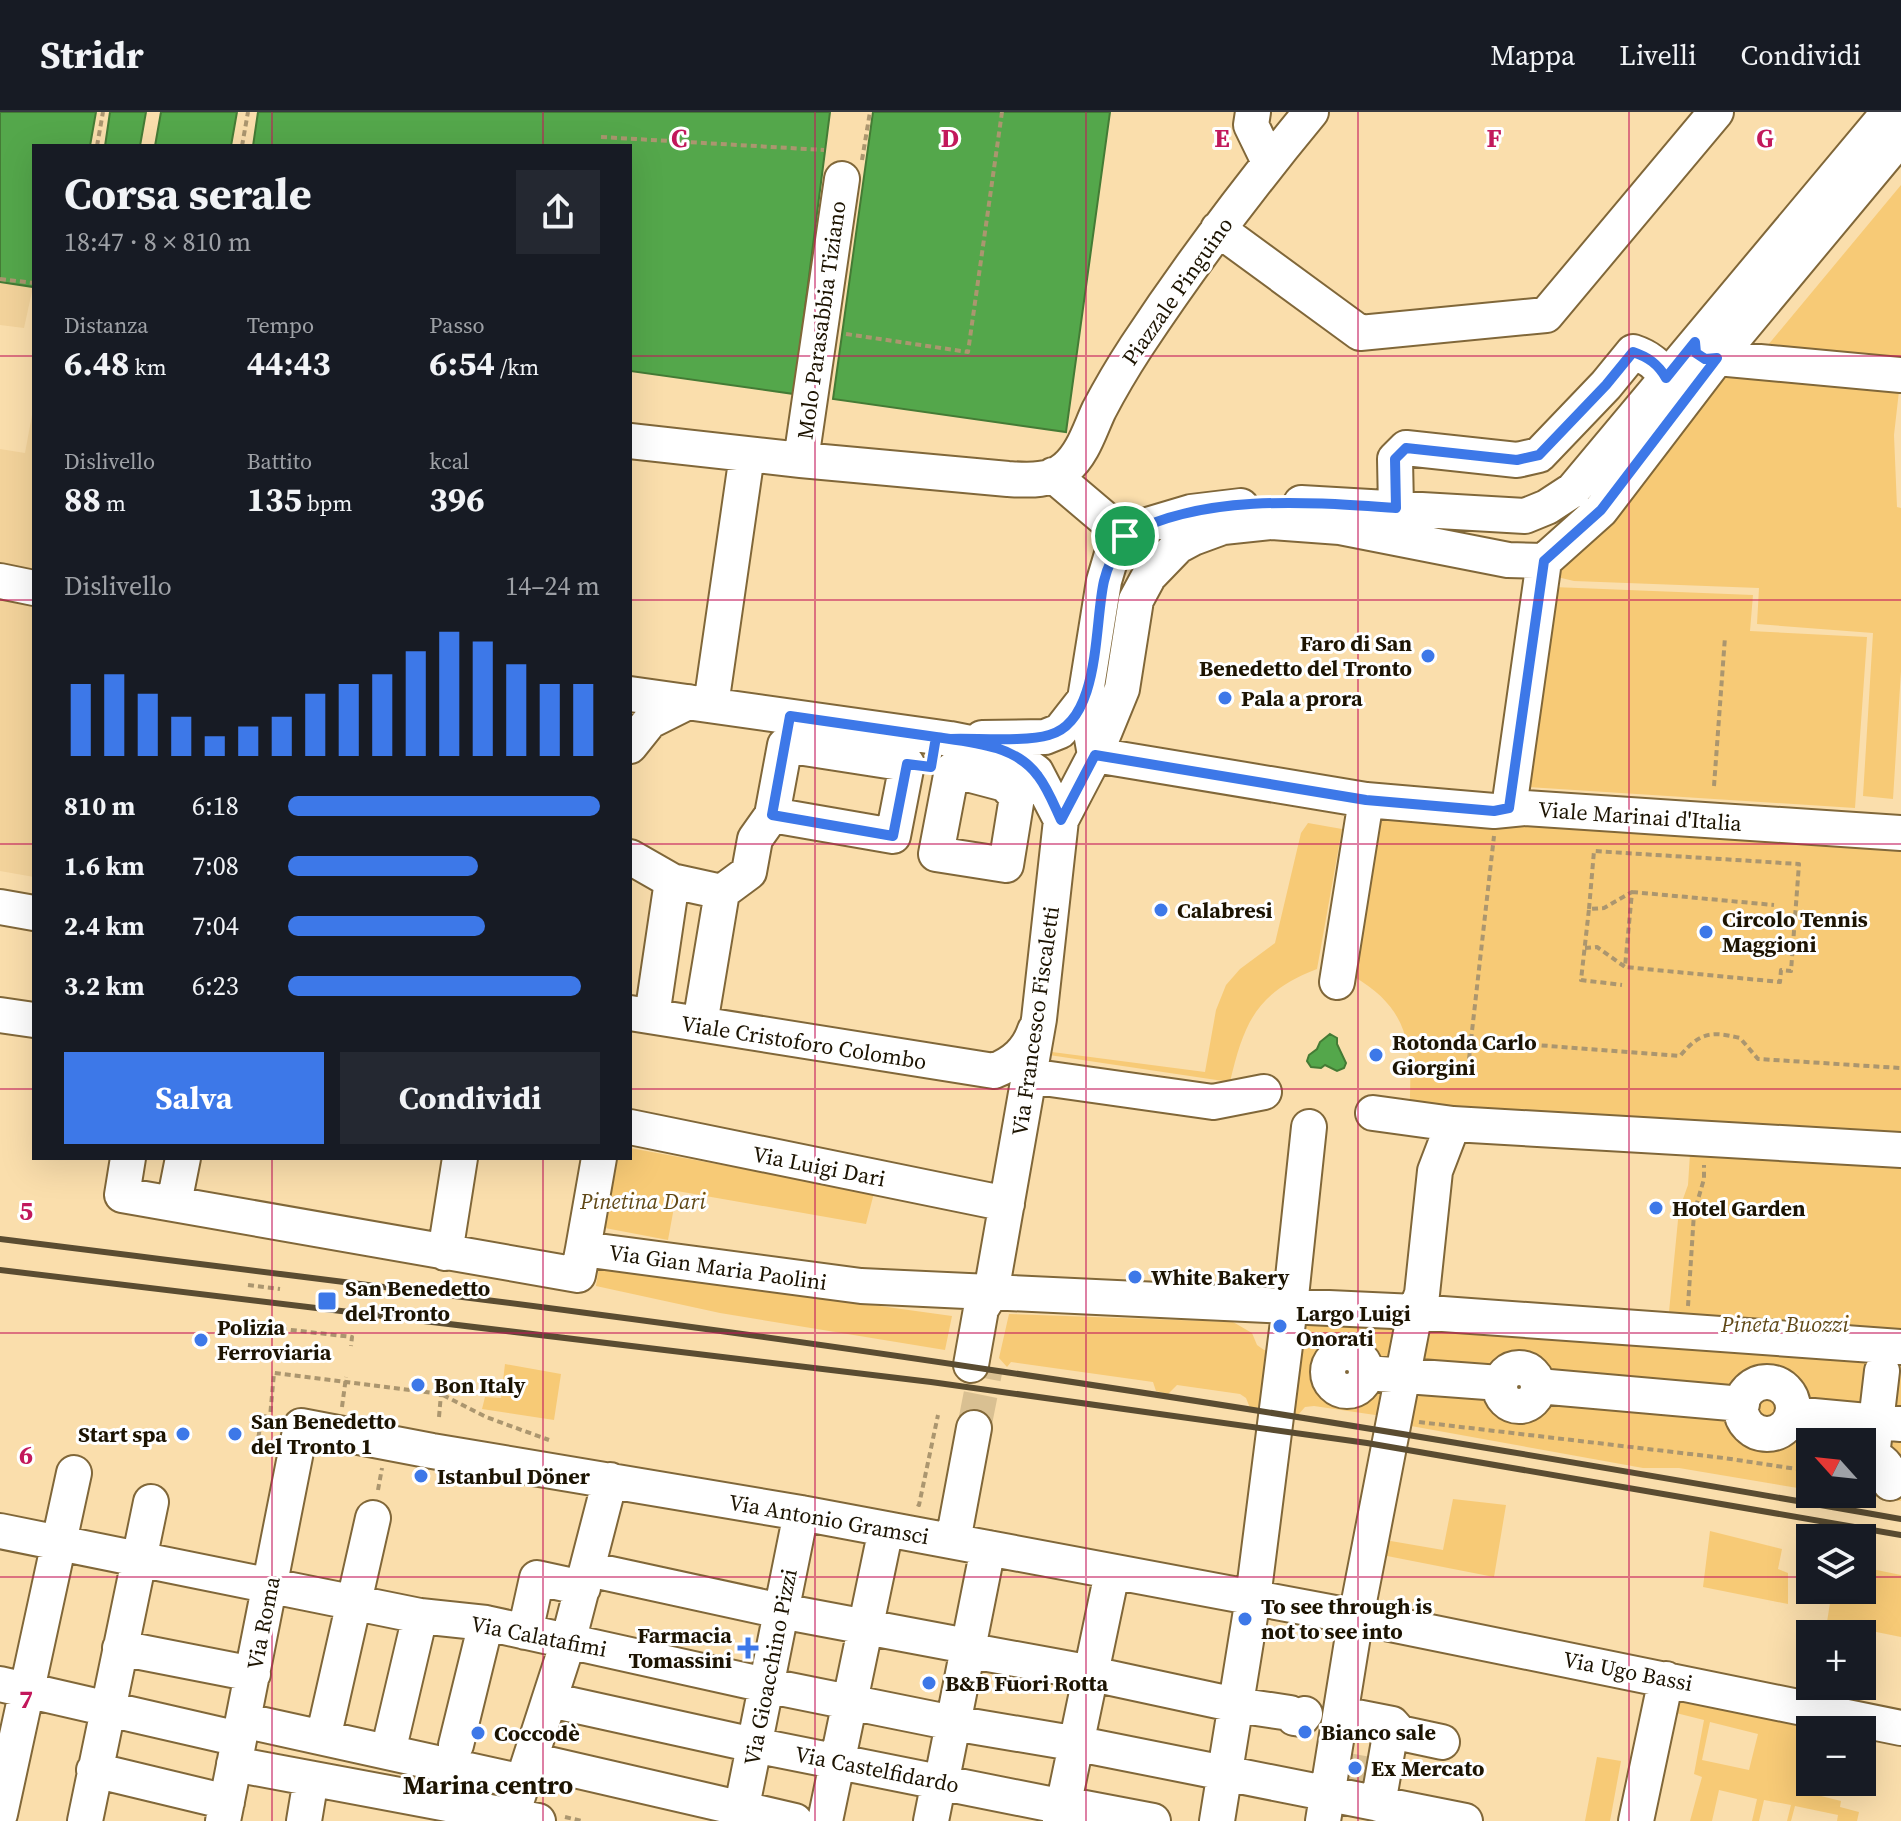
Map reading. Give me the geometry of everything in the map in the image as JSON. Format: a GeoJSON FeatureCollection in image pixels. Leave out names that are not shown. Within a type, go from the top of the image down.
{"type":"FeatureCollection","features":[{"type":"Feature","properties":{"kind":"street"},"geometry":{"type":"LineString","coordinates":[[1253,112],[1251,125],[1269,162]]}},
{"type":"Feature","properties":{"kind":"street","name":"Piazzale Pinguino"},"geometry":{"type":"LineString","coordinates":[[1053,475],[1066,468],[1079,452],[1134,349],[1218,229],[1311,112]]}},
{"type":"Feature","properties":{"kind":"street"},"geometry":{"type":"LineString","coordinates":[[1218,229],[1360,333],[1546,315],[1716,112]]}},
{"type":"Feature","properties":{"kind":"street"},"geometry":{"type":"LineString","coordinates":[[1509,808],[1544,561],[1601,510],[1706,350],[1889,112]]}},
{"type":"Feature","properties":{"kind":"street"},"geometry":{"type":"LineString","coordinates":[[1095,755],[1085,699],[1104,581],[1112,554],[1125,536],[1144,526],[1191,512],[1277,502],[1525,516],[1547,507],[1573,490],[1666,378],[1706,350],[1901,137]]}},
{"type":"Feature","properties":{"kind":"street","name":"Molo Parasabbia Tiziano"},"geometry":{"type":"LineString","coordinates":[[801,460],[842,179]]}},
{"type":"Feature","properties":{"kind":"street"},"geometry":{"type":"LineString","coordinates":[[1706,350],[1901,375]]}},
{"type":"Feature","properties":{"kind":"street"},"geometry":{"type":"LineString","coordinates":[[1396,508],[1395,459],[1406,448],[1517,460],[1539,455],[1633,352],[1660,367],[1666,378]]}},
{"type":"Feature","properties":{"kind":"street"},"geometry":{"type":"LineString","coordinates":[[632,441],[1008,479],[1038,480],[1053,475],[1125,536]]}},
{"type":"Feature","properties":{"kind":"street"},"geometry":{"type":"LineString","coordinates":[[700,703],[747,455]]}},
{"type":"Feature","properties":{"kind":"street","name":"Via Francesco Fiscaletti"},"geometry":{"type":"LineString","coordinates":[[978,1366],[997,1311],[991,1293],[1039,1019],[1061,820],[1095,755],[1122,689],[1136,600],[1149,576],[1178,546],[1193,538],[1223,527],[1272,522],[1340,527],[1508,560],[1544,561]]}},
{"type":"Feature","properties":{"kind":"street"},"geometry":{"type":"LineString","coordinates":[[0,581],[32,588]]}},
{"type":"Feature","properties":{"kind":"street"},"geometry":{"type":"LineString","coordinates":[[632,694],[700,703],[788,730],[935,755],[1005,750],[1036,772],[1061,820]]}},
{"type":"Feature","properties":{"kind":"street"},"geometry":{"type":"LineString","coordinates":[[935,755],[1045,737],[1060,731],[1085,699]]}},
{"type":"Feature","properties":{"kind":"street"},"geometry":{"type":"LineString","coordinates":[[632,744],[650,721],[700,703]]}},
{"type":"Feature","properties":{"kind":"street"},"geometry":{"type":"LineString","coordinates":[[700,1024],[722,892],[749,872],[755,839],[772,815],[788,730]]}},
{"type":"Feature","properties":{"kind":"street"},"geometry":{"type":"LineString","coordinates":[[772,815],[893,836],[935,755]]}},
{"type":"Feature","properties":{"kind":"street","name":"Viale Marinai d'Italia"},"geometry":{"type":"LineString","coordinates":[[1095,755],[1366,800],[1494,811],[1509,808],[1901,833]]}},
{"type":"Feature","properties":{"kind":"street"},"geometry":{"type":"LineString","coordinates":[[1337,982],[1366,800]]}},
{"type":"Feature","properties":{"kind":"street"},"geometry":{"type":"LineString","coordinates":[[632,858],[672,881],[722,892]]}},
{"type":"Feature","properties":{"kind":"street"},"geometry":{"type":"LineString","coordinates":[[641,1014],[672,881]]}},
{"type":"Feature","properties":{"kind":"street"},"geometry":{"type":"LineString","coordinates":[[0,907],[32,913]]}},
{"type":"Feature","properties":{"kind":"street","name":"Viale Cristoforo Colombo"},"geometry":{"type":"LineString","coordinates":[[641,1014],[994,1071],[1009,1065],[1022,1054],[1032,1040],[1039,1019]]}},
{"type":"Feature","properties":{"kind":"street"},"geometry":{"type":"LineString","coordinates":[[0,1015],[32,1020]]}},
{"type":"Feature","properties":{"kind":"street","name":"Viale Cristoforo Colombo"},"geometry":{"type":"LineString","coordinates":[[978,1070],[1001,1083],[1016,1099],[1023,1113]]}},
{"type":"Feature","properties":{"kind":"street"},"geometry":{"type":"LineString","coordinates":[[1029,1076],[1213,1102],[1264,1092]]}},
{"type":"Feature","properties":{"kind":"street"},"geometry":{"type":"LineString","coordinates":[[1373,1113],[1453,1124],[1901,1150]]}},
{"type":"Feature","properties":{"kind":"street"},"geometry":{"type":"LineString","coordinates":[[1325,1807],[1315,1715],[1356,1617],[1415,1312],[1422,1294],[1435,1171],[1453,1124]]}},
{"type":"Feature","properties":{"kind":"street","name":"Via Luigi Dari"},"geometry":{"type":"LineString","coordinates":[[632,1127],[1007,1204]]}},
{"type":"Feature","properties":{"kind":"street"},"geometry":{"type":"LineString","coordinates":[[1217,1821],[1253,1598],[1309,1127]]}},
{"type":"Feature","properties":{"kind":"street","name":"Via Gian Maria Paolini"},"geometry":{"type":"LineString","coordinates":[[128,1160],[122,1195],[578,1275],[583,1249],[861,1286],[1415,1312],[1686,1333],[1775,1336],[1887,1355]]}},
{"type":"Feature","properties":{"kind":"street"},"geometry":{"type":"LineString","coordinates":[[174,1203],[183,1160]]}},
{"type":"Feature","properties":{"kind":"street"},"geometry":{"type":"LineString","coordinates":[[445,1253],[460,1160]]}},
{"type":"Feature","properties":{"kind":"street"},"geometry":{"type":"LineString","coordinates":[[583,1249],[599,1160]]}},
{"type":"Feature","properties":{"kind":"street"},"geometry":{"type":"LineString","coordinates":[[1772,1383],[1775,1336]]}},
{"type":"Feature","properties":{"kind":"street"},"geometry":{"type":"LineString","coordinates":[[1282,1369],[1328,1371],[1332,1360],[1348,1353],[1359,1357],[1366,1373],[1500,1383],[1506,1401],[1518,1406],[1530,1403],[1538,1386],[1742,1404]]}},
{"type":"Feature","properties":{"kind":"street"},"geometry":{"type":"LineString","coordinates":[[1876,1460],[1888,1423],[1887,1355]]}},
{"type":"Feature","properties":{"kind":"street"},"geometry":{"type":"LineString","coordinates":[[1772,1383],[1780,1385],[1791,1397],[1792,1414],[1789,1422],[1776,1433],[1758,1433],[1745,1421],[1742,1404],[1749,1390],[1756,1385],[1772,1383]]}},
{"type":"Feature","properties":{"kind":"street"},"geometry":{"type":"LineString","coordinates":[[1792,1414],[1888,1423]]}},
{"type":"Feature","properties":{"kind":"street","name":"Via Antonio Gramsci"},"geometry":{"type":"LineString","coordinates":[[285,1422],[432,1451],[801,1513],[896,1516],[953,1541],[1356,1617]]}},
{"type":"Feature","properties":{"kind":"street","name":"Via Roma"},"geometry":{"type":"LineString","coordinates":[[225,1811],[270,1585],[285,1422]]}},
{"type":"Feature","properties":{"kind":"street"},"geometry":{"type":"LineString","coordinates":[[953,1541],[959,1504],[957,1423]]}},
{"type":"Feature","properties":{"kind":"street"},"geometry":{"type":"LineString","coordinates":[[0,1814],[14,1687],[60,1542],[74,1473]]}},
{"type":"Feature","properties":{"kind":"street"},"geometry":{"type":"LineString","coordinates":[[241,1741],[307,1803],[520,1819],[523,1770],[568,1642],[610,1480]]}},
{"type":"Feature","properties":{"kind":"street"},"geometry":{"type":"LineString","coordinates":[[85,1821],[151,1502]]}},
{"type":"Feature","properties":{"kind":"street","name":"Via Gioacchino Pizzi"},"geometry":{"type":"LineString","coordinates":[[740,1816],[801,1513]]}},
{"type":"Feature","properties":{"kind":"street"},"geometry":{"type":"LineString","coordinates":[[825,1821],[865,1626],[896,1516]]}},
{"type":"Feature","properties":{"kind":"street"},"geometry":{"type":"LineString","coordinates":[[327,1721],[373,1518]]}},
{"type":"Feature","properties":{"kind":"street","name":"Via Calatafimi"},"geometry":{"type":"LineString","coordinates":[[0,1531],[420,1616],[486,1623],[765,1685],[1225,1774],[1325,1807],[1378,1804],[1465,1821]]}},
{"type":"Feature","properties":{"kind":"street"},"geometry":{"type":"LineString","coordinates":[[931,1821],[988,1548]]}},
{"type":"Feature","properties":{"kind":"street"},"geometry":{"type":"LineString","coordinates":[[1066,1811],[1099,1675],[1112,1573]]}},
{"type":"Feature","properties":{"kind":"street"},"geometry":{"type":"LineString","coordinates":[[525,1632],[537,1578],[585,1579],[865,1626],[1236,1705],[1392,1724],[1400,1733],[1442,1742]]}},
{"type":"Feature","properties":{"kind":"street"},"geometry":{"type":"LineString","coordinates":[[392,1735],[420,1616]]}},
{"type":"Feature","properties":{"kind":"street","name":"Via Ugo Bassi"},"geometry":{"type":"LineString","coordinates":[[1356,1617],[1901,1728]]}},
{"type":"Feature","properties":{"kind":"street"},"geometry":{"type":"LineString","coordinates":[[456,1745],[486,1623]]}},
{"type":"Feature","properties":{"kind":"street"},"geometry":{"type":"LineString","coordinates":[[120,1648],[253,1674]]}},
{"type":"Feature","properties":{"kind":"street"},"geometry":{"type":"LineString","coordinates":[[1636,1821],[1666,1679]]}},
{"type":"Feature","properties":{"kind":"street"},"geometry":{"type":"LineString","coordinates":[[14,1687],[241,1741],[523,1770],[740,1816],[795,1821]]}},
{"type":"Feature","properties":{"kind":"street","name":"Via Castelfidardo"},"geometry":{"type":"LineString","coordinates":[[550,1700],[754,1745],[939,1781],[1066,1811],[1153,1821]]}},
{"type":"Feature","properties":{"kind":"street"},"geometry":{"type":"LineString","coordinates":[[1378,1804],[1392,1724]]}},
{"type":"Feature","properties":{"kind":"street"},"geometry":{"type":"LineString","coordinates":[[94,1770],[225,1811]]}},
{"type":"Feature","properties":{"kind":"path"},"geometry":{"type":"LineString","coordinates":[[97,144],[103,112]]}},
{"type":"Feature","properties":{"kind":"path"},"geometry":{"type":"LineString","coordinates":[[242,144],[248,112]]}},
{"type":"Feature","properties":{"kind":"path"},"geometry":{"type":"LineString","coordinates":[[836,333],[968,352],[1002,112]]}},
{"type":"Feature","properties":{"kind":"path"},"geometry":{"type":"LineString","coordinates":[[601,137],[824,150]]}},
{"type":"Feature","properties":{"kind":"path"},"geometry":{"type":"LineString","coordinates":[[0,279],[32,283]]}},
{"type":"Feature","properties":{"kind":"path"},"geometry":{"type":"LineString","coordinates":[[1714,786],[1725,637]]}},
{"type":"Feature","properties":{"kind":"path"},"geometry":{"type":"LineString","coordinates":[[1468,1069],[1496,825],[1509,808]]}},
{"type":"Feature","properties":{"kind":"path"},"geometry":{"type":"LineString","coordinates":[[1585,948],[1597,947],[1625,967],[1780,982],[1781,970],[1791,971],[1799,864],[1594,851],[1581,980],[1622,985]]}},
{"type":"Feature","properties":{"kind":"path"},"geometry":{"type":"LineString","coordinates":[[1625,967],[1632,892]]}},
{"type":"Feature","properties":{"kind":"path"},"geometry":{"type":"LineString","coordinates":[[1589,909],[1604,908],[1632,892],[1774,905]]}},
{"type":"Feature","properties":{"kind":"path"},"geometry":{"type":"LineString","coordinates":[[1471,1040],[1680,1056],[1690,1043],[1708,1033],[1740,1038],[1758,1059],[1901,1068]]}},
{"type":"Feature","properties":{"kind":"path"},"geometry":{"type":"LineString","coordinates":[[1686,1333],[1694,1213],[1704,1179],[1706,1139]]}},
{"type":"Feature","properties":{"kind":"path"},"geometry":{"type":"LineString","coordinates":[[248,1285],[280,1289]]}},
{"type":"Feature","properties":{"kind":"path"},"geometry":{"type":"LineString","coordinates":[[257,1320],[257,1326],[352,1337],[351,1346]]}},
{"type":"Feature","properties":{"kind":"path"},"geometry":{"type":"LineString","coordinates":[[274,1373],[346,1379],[441,1394],[486,1417],[561,1442]]}},
{"type":"Feature","properties":{"kind":"path"},"geometry":{"type":"LineString","coordinates":[[344,1393],[346,1379]]}},
{"type":"Feature","properties":{"kind":"path"},"geometry":{"type":"LineString","coordinates":[[439,1417],[441,1394]]}},
{"type":"Feature","properties":{"kind":"path"},"geometry":{"type":"LineString","coordinates":[[265,1453],[253,1450],[262,1416],[285,1422]]}},
{"type":"Feature","properties":{"kind":"path"},"geometry":{"type":"LineString","coordinates":[[1394,1419],[1796,1469]]}},
{"type":"Feature","properties":{"kind":"path"},"geometry":{"type":"LineString","coordinates":[[896,1516],[919,1505],[957,1423]]}},
{"type":"Feature","properties":{"kind":"shaded area"},"geometry":{"type":"Polygon","coordinates":[[[0,112],[96,112],[90,144],[32,144],[32,287],[0,282],[0,112]]]}},
{"type":"Feature","properties":{"kind":"shaded area"},"geometry":{"type":"Polygon","coordinates":[[[110,112],[146,112],[140,144],[105,144],[110,112]]]}},
{"type":"Feature","properties":{"kind":"shaded area"},"geometry":{"type":"Polygon","coordinates":[[[161,112],[237,112],[231,144],[155,144],[161,112]]]}},
{"type":"Feature","properties":{"kind":"shaded area"},"geometry":{"type":"Polygon","coordinates":[[[258,112],[830,112],[794,394],[632,371],[632,144],[253,144],[258,112]]]}},
{"type":"Feature","properties":{"kind":"shaded area"},"geometry":{"type":"Polygon","coordinates":[[[873,112],[1110,112],[1066,432],[833,399],[873,112]]]}},
{"type":"Feature","properties":{"kind":"shaded area"},"geometry":{"type":"Polygon","coordinates":[[[0,282],[32,287],[24,328],[0,325],[0,282]]]}},
{"type":"Feature","properties":{"kind":"shaded area"},"geometry":{"type":"Polygon","coordinates":[[[32,415],[32,877],[0,871],[0,449],[25,453],[32,415]]]}},
{"type":"Feature","properties":{"kind":"shaded area"},"geometry":{"type":"Polygon","coordinates":[[[1330,1034],[1337,1038],[1346,1063],[1344,1068],[1337,1071],[1325,1065],[1321,1068],[1311,1067],[1307,1061],[1309,1055],[1330,1034]]]}},
{"type":"Feature","properties":{"kind":"green space"},"geometry":{"type":"Polygon","coordinates":[[[1901,185],[1901,368],[1758,357],[1901,185]]]}},
{"type":"Feature","properties":{"kind":"green space"},"geometry":{"type":"Polygon","coordinates":[[[1726,366],[1900,382],[1894,435],[1897,507],[1901,508],[1901,671],[1893,799],[1863,796],[1873,633],[1757,624],[1759,588],[1574,581],[1557,577],[1552,569],[1726,366]]]}},
{"type":"Feature","properties":{"kind":"green space"},"geometry":{"type":"Polygon","coordinates":[[[1553,587],[1753,595],[1750,631],[1867,637],[1855,808],[1528,787],[1553,587]]]}},
{"type":"Feature","properties":{"kind":"green space","name":"Pineta Buozzi"},"geometry":{"type":"Polygon","coordinates":[[[1381,817],[1901,851],[1901,1501],[1876,1497],[1876,1428],[1796,1428],[1796,1488],[1679,1468],[1643,1468],[1400,1424],[1382,1416],[1314,1406],[1305,1407],[1298,1415],[1250,1408],[1246,1398],[1240,1394],[1177,1385],[1168,1394],[1156,1391],[1153,1382],[1011,1362],[1007,1367],[999,1358],[1009,1314],[1233,1322],[1252,1333],[1257,1345],[1264,1350],[1303,1352],[1307,1320],[1395,1329],[1668,1322],[1679,1210],[1688,1185],[1691,1138],[1409,1119],[1409,1055],[1399,1020],[1388,1004],[1353,976],[1381,817]]]}},
{"type":"Feature","properties":{"kind":"green space"},"geometry":{"type":"Polygon","coordinates":[[[1308,823],[1342,829],[1317,969],[1280,988],[1256,1012],[1241,1042],[1230,1082],[1049,1055],[1052,1052],[1205,1072],[1216,1010],[1226,985],[1240,969],[1275,943],[1301,833],[1308,823]]]}},
{"type":"Feature","properties":{"kind":"green space","name":"Pinetina Dari"},"geometry":{"type":"Polygon","coordinates":[[[632,1148],[874,1193],[866,1224],[677,1191],[668,1240],[605,1228],[618,1160],[632,1160],[632,1148]]]}},
{"type":"Feature","properties":{"kind":"green space"},"geometry":{"type":"Polygon","coordinates":[[[599,1267],[952,1316],[945,1350],[720,1313],[596,1286],[599,1267]]]}},
{"type":"Feature","properties":{"kind":"green space"},"geometry":{"type":"Polygon","coordinates":[[[505,1364],[561,1374],[554,1420],[482,1409],[485,1397],[501,1398],[505,1364]]]}},
{"type":"Feature","properties":{"kind":"green space"},"geometry":{"type":"Polygon","coordinates":[[[1453,1499],[1506,1505],[1494,1577],[1382,1555],[1385,1540],[1443,1550],[1453,1499]]]}},
{"type":"Feature","properties":{"kind":"green space"},"geometry":{"type":"Polygon","coordinates":[[[1710,1531],[1782,1549],[1778,1569],[1788,1573],[1788,1604],[1703,1587],[1710,1531]]]}},
{"type":"Feature","properties":{"kind":"green space"},"geometry":{"type":"Polygon","coordinates":[[[1876,1570],[1901,1575],[1901,1637],[1876,1632],[1876,1620],[1827,1620],[1830,1604],[1876,1604],[1876,1570]]]}},
{"type":"Feature","properties":{"kind":"green space"},"geometry":{"type":"Polygon","coordinates":[[[1679,1702],[1796,1724],[1796,1796],[1821,1796],[1841,1801],[1840,1807],[1859,1812],[1857,1821],[1837,1821],[1838,1815],[1795,1806],[1791,1821],[1787,1821],[1791,1805],[1764,1800],[1759,1821],[1752,1821],[1757,1799],[1719,1790],[1712,1821],[1690,1821],[1702,1777],[1694,1774],[1704,1720],[1676,1713],[1679,1702]],[[1710,1722],[1702,1760],[1749,1770],[1758,1734],[1710,1722]]]}},
{"type":"Feature","properties":{"kind":"green space"},"geometry":{"type":"Polygon","coordinates":[[[1597,1757],[1621,1761],[1610,1821],[1585,1821],[1597,1757]]]}},
{"type":"Feature","properties":{"kind":"tunnel"},"geometry":{"type":"LineString","coordinates":[[974,1428],[986,1367]]}},
{"type":"Feature","properties":{"kind":"tunnel"},"geometry":{"type":"LineString","coordinates":[[1351,1788],[1363,1721]]}},
{"type":"Feature","properties":{"kind":"railway"},"geometry":{"type":"LineString","coordinates":[[0,1239],[880,1353],[1342,1424],[1901,1519]]}},
{"type":"Feature","properties":{"kind":"railway"},"geometry":{"type":"LineString","coordinates":[[0,1270],[931,1382],[1367,1443],[1901,1535]]}},
{"type":"Feature","properties":{"kind":"place","name":"Faro di San Benedetto del Tronto"},"geometry":{"type":"Point","coordinates":[1428,656]}},
{"type":"Feature","properties":{"kind":"place","name":"Pala a prora"},"geometry":{"type":"Point","coordinates":[1225,698]}},
{"type":"Feature","properties":{"kind":"place","name":"Calabresi"},"geometry":{"type":"Point","coordinates":[1161,910]}},
{"type":"Feature","properties":{"kind":"place","name":"Circolo Tennis Maggioni"},"geometry":{"type":"Point","coordinates":[1706,932]}},
{"type":"Feature","properties":{"kind":"place","name":"Rotonda Carlo Giorgini"},"geometry":{"type":"Point","coordinates":[1376,1055]}},
{"type":"Feature","properties":{"kind":"place","name":"Hotel Garden"},"geometry":{"type":"Point","coordinates":[1656,1208]}},
{"type":"Feature","properties":{"kind":"place","name":"White Bakery"},"geometry":{"type":"Point","coordinates":[1135,1277]}},
{"type":"Feature","properties":{"kind":"place","name":"San Benedetto del Tronto"},"geometry":{"type":"Point","coordinates":[327,1301]}},
{"type":"Feature","properties":{"kind":"place","name":"Largo Luigi Onorati"},"geometry":{"type":"Point","coordinates":[1280,1326]}},
{"type":"Feature","properties":{"kind":"place","name":"Polizia Ferroviaria"},"geometry":{"type":"Point","coordinates":[201,1340]}},
{"type":"Feature","properties":{"kind":"place","name":"Bon Italy"},"geometry":{"type":"Point","coordinates":[418,1385]}},
{"type":"Feature","properties":{"kind":"place","name":"Start spa"},"geometry":{"type":"Point","coordinates":[183,1434]}},
{"type":"Feature","properties":{"kind":"place","name":"San Benedetto del Tronto 1"},"geometry":{"type":"Point","coordinates":[235,1434]}},
{"type":"Feature","properties":{"kind":"place","name":"Istanbul Döner"},"geometry":{"type":"Point","coordinates":[421,1476]}},
{"type":"Feature","properties":{"kind":"place","name":"To see through is not to see into"},"geometry":{"type":"Point","coordinates":[1245,1619]}},
{"type":"Feature","properties":{"kind":"place","name":"Farmacia Tomassini"},"geometry":{"type":"Point","coordinates":[748,1648]}},
{"type":"Feature","properties":{"kind":"place","name":"B&B Fuori Rotta"},"geometry":{"type":"Point","coordinates":[929,1683]}},
{"type":"Feature","properties":{"kind":"place","name":"Bianco sale"},"geometry":{"type":"Point","coordinates":[1305,1732]}},
{"type":"Feature","properties":{"kind":"place","name":"Coccodè"},"geometry":{"type":"Point","coordinates":[478,1733]}},
{"type":"Feature","properties":{"kind":"place","name":"Ex Mercato"},"geometry":{"type":"Point","coordinates":[1355,1768]}},
{"type":"Feature","properties":{"kind":"district","name":"Marina centro"},"geometry":{"type":"Point","coordinates":[488,1785]}},
{"type":"Feature","properties":{"kind":"route"},"geometry":{"type":"LineString","coordinates":[[1695,342],[1696,353],[1705,359],[1717,358],[1601,510],[1544,561],[1509,808],[1494,811],[1366,800],[1095,755],[1061,820],[1036,772],[1005,750],[936,737],[931,767],[907,764],[893,836],[772,815],[790,716],[950,739],[1045,737],[1060,731],[1085,699],[1104,581],[1112,554],[1125,536],[1144,526],[1191,512],[1277,502],[1396,508],[1395,459],[1406,448],[1517,460],[1539,455],[1633,352],[1660,367],[1666,378],[1695,342]]}}]}
